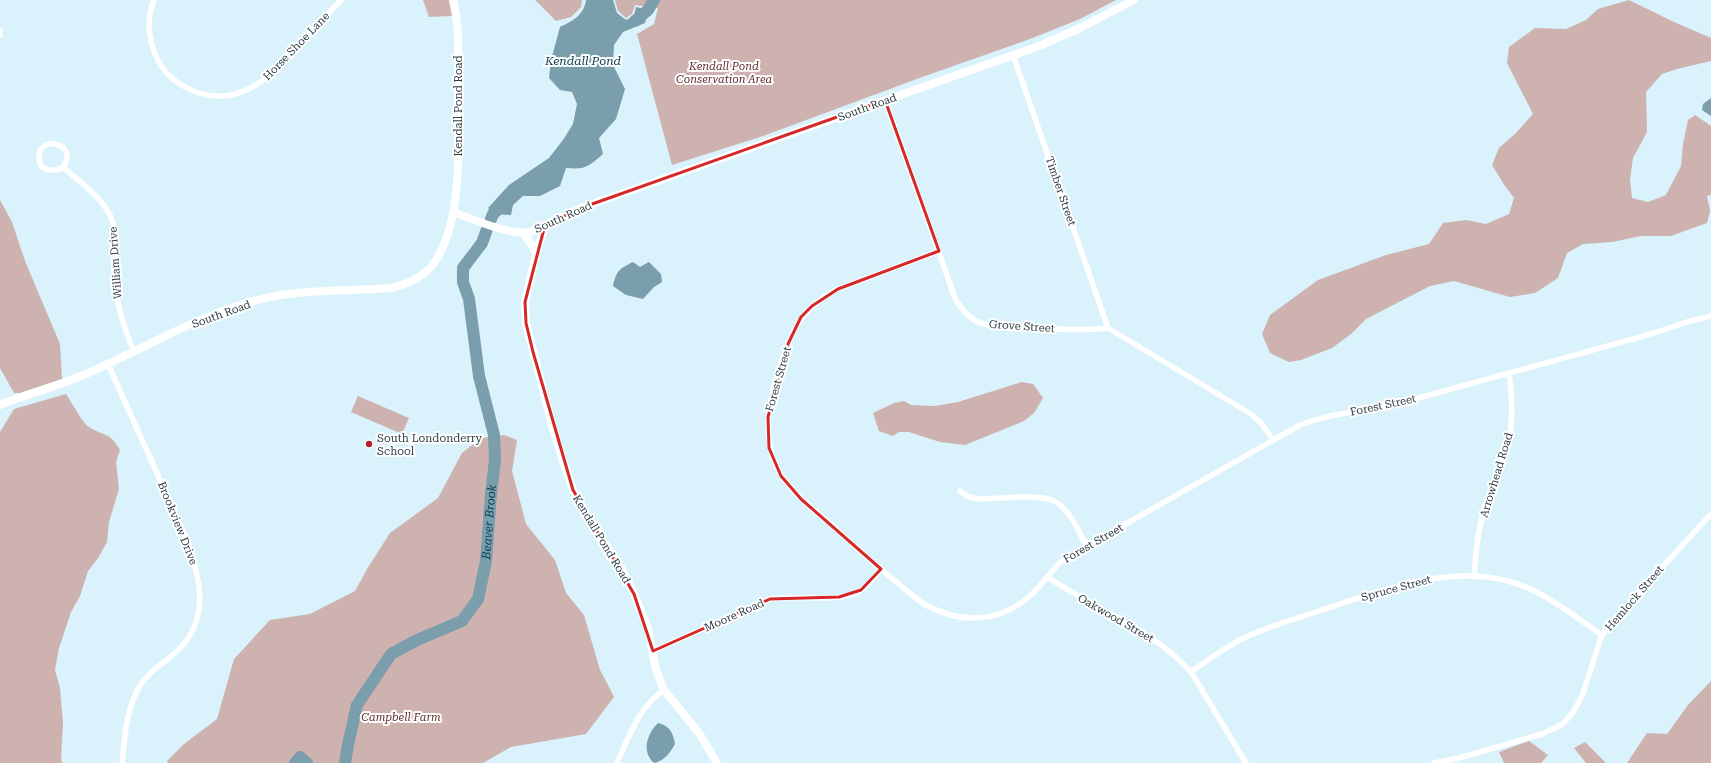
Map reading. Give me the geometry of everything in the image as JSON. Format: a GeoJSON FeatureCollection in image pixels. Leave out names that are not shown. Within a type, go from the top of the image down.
{"type":"FeatureCollection","features":[{"type":"Feature","properties":{"kind":"street","name":"Horse Shoe Lane"},"geometry":{"type":"LineString","coordinates":[[154,0],[150,18],[150,33],[153,48],[159,62],[169,75],[187,88],[202,94],[217,96],[240,94],[260,83],[285,60],[341,0]]}},
{"type":"Feature","properties":{"kind":"street","name":"Kendall Pond Road"},"geometry":{"type":"LineString","coordinates":[[453,0],[456,10],[457,33],[459,157],[453,212]]}},
{"type":"Feature","properties":{"kind":"street","name":"South Road"},"geometry":{"type":"LineString","coordinates":[[0,404],[60,385],[234,307],[271,297],[316,291],[390,288],[412,281],[428,269],[440,253],[453,212],[504,229],[523,233],[545,225],[588,205],[1014,55],[1078,29],[1134,0]]}},
{"type":"Feature","properties":{"kind":"street"},"geometry":{"type":"LineString","coordinates":[[0,30],[0,35]]}},
{"type":"Feature","properties":{"kind":"street","name":"Timber Street"},"geometry":{"type":"LineString","coordinates":[[1014,55],[1108,328]]}},
{"type":"Feature","properties":{"kind":"street","name":"Grove Street"},"geometry":{"type":"LineString","coordinates":[[885,100],[939,252],[959,304],[968,316],[981,323],[1013,328],[1090,330],[1108,328]]}},
{"type":"Feature","properties":{"kind":"street"},"geometry":{"type":"LineString","coordinates":[[54,143],[62,147],[65,150],[67,159],[63,167],[55,171],[46,169],[40,162],[39,157],[42,149],[49,144],[54,143]]}},
{"type":"Feature","properties":{"kind":"street","name":"William Drive"},"geometry":{"type":"LineString","coordinates":[[63,167],[100,202],[110,216],[114,234],[116,297],[121,319],[134,351]]}},
{"type":"Feature","properties":{"kind":"street","name":"Kendall Pond Road"},"geometry":{"type":"LineString","coordinates":[[545,225],[536,254],[526,302],[526,323],[552,425],[573,490],[587,517],[621,567],[634,594],[648,629],[656,670],[664,690],[699,732],[717,763]]}},
{"type":"Feature","properties":{"kind":"street"},"geometry":{"type":"LineString","coordinates":[[523,233],[536,254]]}},
{"type":"Feature","properties":{"kind":"street","name":"Forest Street"},"geometry":{"type":"LineString","coordinates":[[939,252],[838,289],[824,296],[802,317],[788,344],[769,403],[769,448],[774,463],[781,476],[801,499],[881,569],[922,603],[935,611],[964,618],[986,617],[1008,611],[1027,598],[1064,559],[1086,545],[1300,425],[1315,420],[1397,404],[1711,316]]}},
{"type":"Feature","properties":{"kind":"street"},"geometry":{"type":"LineString","coordinates":[[1108,328],[1251,414],[1262,424],[1273,440]]}},
{"type":"Feature","properties":{"kind":"street","name":"Brookview Drive"},"geometry":{"type":"LineString","coordinates":[[108,364],[187,540],[195,561],[201,591],[199,614],[194,628],[186,641],[176,652],[147,677],[134,695],[126,724],[122,763]]}},
{"type":"Feature","properties":{"kind":"street","name":"Arrowhead Road"},"geometry":{"type":"LineString","coordinates":[[1474,576],[1476,544],[1479,530],[1485,508],[1504,458],[1511,429],[1512,413],[1509,373]]}},
{"type":"Feature","properties":{"kind":"street"},"geometry":{"type":"LineString","coordinates":[[960,491],[969,497],[979,499],[1048,499],[1061,507],[1075,525],[1086,545]]}},
{"type":"Feature","properties":{"kind":"street","name":"Hemlock Street"},"geometry":{"type":"LineString","coordinates":[[1434,763],[1459,758],[1542,734],[1562,724],[1573,712],[1582,696],[1602,635],[1711,514]]}},
{"type":"Feature","properties":{"kind":"street","name":"Moore Road"},"geometry":{"type":"LineString","coordinates":[[653,651],[770,599],[786,596],[839,597],[854,594],[861,590],[881,569]]}},
{"type":"Feature","properties":{"kind":"street","name":"Spruce Street"},"geometry":{"type":"LineString","coordinates":[[1191,672],[1225,648],[1264,629],[1371,594],[1437,577],[1474,576],[1508,581],[1536,592],[1602,635]]}},
{"type":"Feature","properties":{"kind":"street","name":"Oakwood Street"},"geometry":{"type":"LineString","coordinates":[[1047,577],[1064,589],[1136,628],[1155,640],[1179,660],[1191,672],[1246,763]]}},
{"type":"Feature","properties":{"kind":"street"},"geometry":{"type":"LineString","coordinates":[[617,763],[645,706],[655,696],[664,690]]}},
{"type":"Feature","properties":{"kind":"highlighted area"},"geometry":{"type":"Polygon","coordinates":[[[885,100],[939,251],[838,289],[812,306],[801,317],[788,344],[768,417],[769,448],[781,476],[801,499],[881,569],[861,590],[839,597],[770,599],[653,651],[634,594],[573,490],[533,352],[526,323],[525,302],[545,225],[581,208],[885,100]]]}},
{"type":"Feature","properties":{"kind":"green space"},"geometry":{"type":"Polygon","coordinates":[[[423,0],[449,0],[452,16],[429,17],[423,0]]]}},
{"type":"Feature","properties":{"kind":"green space"},"geometry":{"type":"Polygon","coordinates":[[[535,0],[582,0],[581,7],[571,17],[556,21],[535,0]]]}},
{"type":"Feature","properties":{"kind":"green space","name":"Kendall Pond Conservation Area"},"geometry":{"type":"Polygon","coordinates":[[[615,0],[1116,0],[1080,19],[1030,39],[763,136],[672,165],[637,34],[654,24],[658,8],[635,5],[632,14],[626,18],[618,11],[615,0]]]}},
{"type":"Feature","properties":{"kind":"green space"},"geometry":{"type":"Polygon","coordinates":[[[1629,0],[1711,38],[1711,61],[1662,74],[1646,92],[1647,132],[1633,158],[1630,180],[1632,198],[1648,202],[1666,195],[1681,166],[1683,144],[1688,120],[1695,115],[1711,126],[1711,195],[1707,196],[1710,211],[1707,223],[1671,236],[1641,236],[1612,242],[1583,244],[1567,253],[1558,278],[1535,293],[1510,297],[1454,281],[1430,286],[1366,319],[1351,334],[1332,348],[1301,360],[1289,362],[1270,353],[1262,334],[1270,315],[1318,280],[1386,255],[1429,244],[1443,223],[1466,220],[1486,224],[1509,214],[1514,198],[1492,165],[1499,148],[1515,134],[1533,114],[1507,63],[1509,47],[1535,28],[1566,29],[1586,20],[1598,9],[1629,0]]]}},
{"type":"Feature","properties":{"kind":"green space"},"geometry":{"type":"Polygon","coordinates":[[[0,200],[12,222],[25,261],[60,344],[62,379],[20,393],[14,393],[0,368],[0,200]]]}},
{"type":"Feature","properties":{"kind":"green space"},"geometry":{"type":"Polygon","coordinates":[[[1022,382],[1033,384],[1043,398],[1034,413],[1024,421],[965,445],[940,442],[909,432],[899,432],[893,436],[879,431],[873,413],[894,403],[904,401],[911,405],[935,406],[958,402],[1022,382]]]}},
{"type":"Feature","properties":{"kind":"green space"},"geometry":{"type":"Polygon","coordinates":[[[66,394],[86,425],[110,437],[120,450],[116,462],[119,489],[109,522],[107,542],[98,558],[88,571],[80,596],[71,612],[59,648],[55,670],[60,688],[63,723],[61,760],[63,763],[0,763],[0,432],[14,409],[66,394]]]}},
{"type":"Feature","properties":{"kind":"green space"},"geometry":{"type":"Polygon","coordinates":[[[358,396],[409,418],[402,434],[351,412],[358,396]]]}},
{"type":"Feature","properties":{"kind":"green space","name":"Campbell Farm"},"geometry":{"type":"Polygon","coordinates":[[[504,435],[517,440],[512,471],[526,524],[555,560],[566,593],[584,615],[600,670],[614,697],[586,734],[511,747],[483,763],[168,763],[167,761],[184,744],[217,719],[234,659],[270,620],[310,614],[355,591],[390,533],[438,498],[462,453],[481,438],[504,435]]]}},
{"type":"Feature","properties":{"kind":"green space"},"geometry":{"type":"Polygon","coordinates":[[[1711,681],[1711,763],[1627,763],[1647,733],[1667,734],[1688,705],[1711,681]]]}},
{"type":"Feature","properties":{"kind":"green space"},"geometry":{"type":"Polygon","coordinates":[[[1529,741],[1548,755],[1541,763],[1504,763],[1499,752],[1529,741]]]}},
{"type":"Feature","properties":{"kind":"green space"},"geometry":{"type":"Polygon","coordinates":[[[1585,742],[1606,763],[1586,763],[1574,748],[1585,742]]]}},
{"type":"Feature","properties":{"kind":"water","name":"Kendall Pond"},"geometry":{"type":"Polygon","coordinates":[[[586,0],[613,0],[617,13],[626,20],[634,16],[636,7],[648,10],[645,23],[623,32],[614,45],[613,65],[625,89],[616,119],[599,138],[603,154],[594,162],[583,168],[566,168],[560,186],[540,196],[523,196],[513,205],[511,215],[493,214],[488,208],[509,185],[549,158],[573,124],[577,104],[572,92],[560,90],[549,78],[551,60],[560,27],[580,14],[586,0]]]}},
{"type":"Feature","properties":{"kind":"water"},"geometry":{"type":"Polygon","coordinates":[[[1711,98],[1711,116],[1702,110],[1703,104],[1711,98]]]}},
{"type":"Feature","properties":{"kind":"water"},"geometry":{"type":"Polygon","coordinates":[[[633,262],[640,267],[649,262],[661,274],[662,282],[654,287],[643,299],[626,295],[613,286],[617,273],[625,266],[633,262]]]}},
{"type":"Feature","properties":{"kind":"water"},"geometry":{"type":"Polygon","coordinates":[[[658,723],[670,730],[675,744],[666,756],[654,763],[648,754],[647,743],[651,732],[658,723]]]}},
{"type":"Feature","properties":{"kind":"waterway","name":"Beaver Brook"},"geometry":{"type":"LineString","coordinates":[[635,21],[648,10],[654,0]]}},
{"type":"Feature","properties":{"kind":"waterway","name":"Beaver Brook"},"geometry":{"type":"LineString","coordinates":[[491,219],[493,214],[505,203]]}},
{"type":"Feature","properties":{"kind":"waterway","name":"Beaver Brook"},"geometry":{"type":"LineString","coordinates":[[345,763],[357,705],[391,654],[417,640],[462,621],[478,599],[486,561],[495,460],[494,435],[479,376],[469,299],[463,282],[463,268],[482,243],[487,229]]}},
{"type":"Feature","properties":{"kind":"waterway","name":"Beaver Brook"},"geometry":{"type":"LineString","coordinates":[[295,763],[300,757],[307,763]]}},
{"type":"Feature","properties":{"kind":"place","name":"South Londonderry School"},"geometry":{"type":"Point","coordinates":[369,444]}}]}
